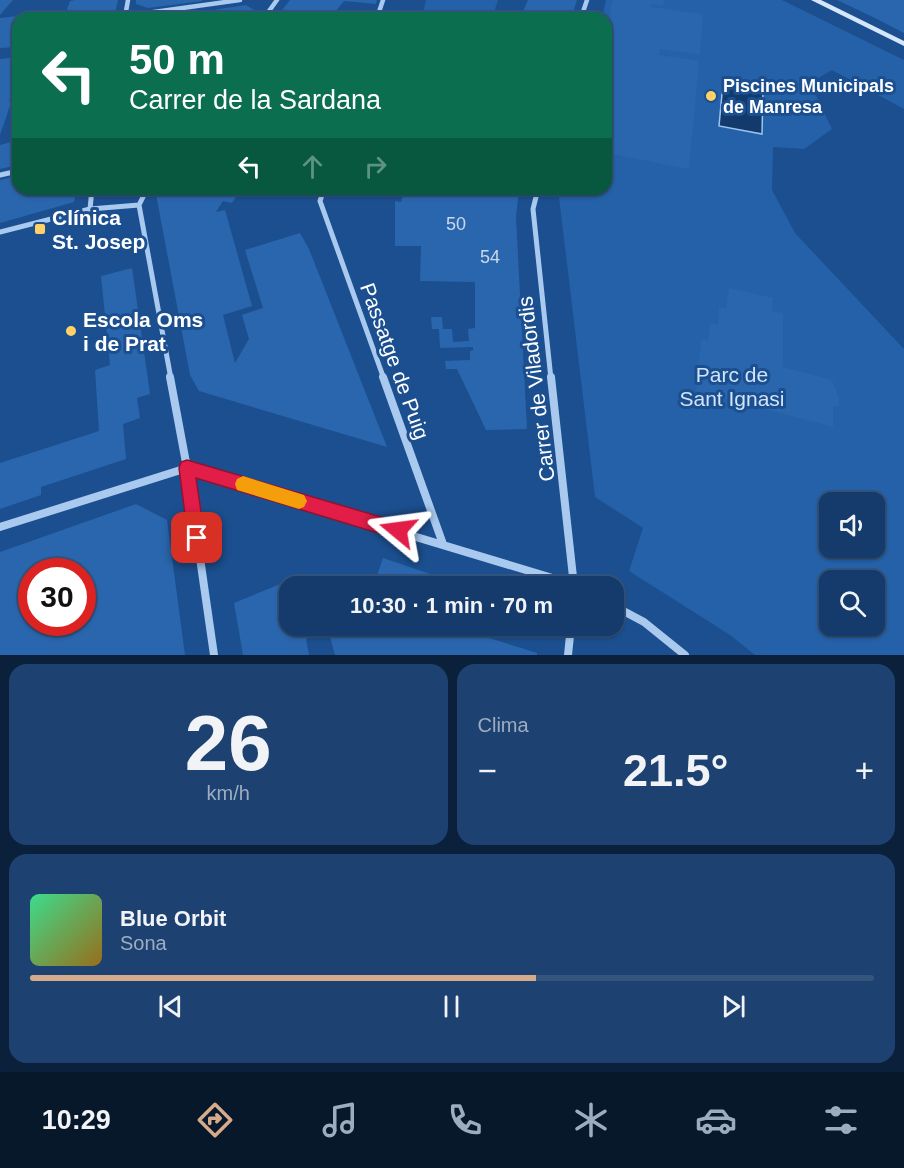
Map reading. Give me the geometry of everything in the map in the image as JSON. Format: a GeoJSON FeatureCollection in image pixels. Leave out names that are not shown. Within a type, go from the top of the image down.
{"type":"FeatureCollection","features":[{"type":"Feature","properties":{"kind":"street"},"geometry":{"type":"LineString","coordinates":[[159,12],[240,0]]}},
{"type":"Feature","properties":{"kind":"street"},"geometry":{"type":"LineString","coordinates":[[815,0],[904,44]]}},
{"type":"Feature","properties":{"kind":"street"},"geometry":{"type":"LineString","coordinates":[[90,209],[91,195]]}},
{"type":"Feature","properties":{"kind":"street"},"geometry":{"type":"LineString","coordinates":[[144,195],[139,205],[187,468],[214,655]]}},
{"type":"Feature","properties":{"kind":"street","name":"Passatge de Puig"},"geometry":{"type":"LineString","coordinates":[[322,195],[320,201],[443,543]]}},
{"type":"Feature","properties":{"kind":"street","name":"Carrer de Viladordis"},"geometry":{"type":"LineString","coordinates":[[536,195],[533,209],[575,576]]}},
{"type":"Feature","properties":{"kind":"street"},"geometry":{"type":"LineString","coordinates":[[0,232],[90,209],[139,205]]}},
{"type":"Feature","properties":{"kind":"street"},"geometry":{"type":"LineString","coordinates":[[0,527],[187,468],[443,543],[545,576]]}},
{"type":"Feature","properties":{"kind":"street"},"geometry":{"type":"LineString","coordinates":[[624,611],[644,622],[685,655]]}},
{"type":"Feature","properties":{"kind":"street"},"geometry":{"type":"LineString","coordinates":[[568,655],[570,636]]}},
{"type":"Feature","properties":{"kind":"green space"},"geometry":{"type":"Polygon","coordinates":[[[426,0],[498,0],[494,12],[423,12],[426,0]]]}},
{"type":"Feature","properties":{"kind":"green space","name":"Parc de Sant Ignasi"},"geometry":{"type":"Polygon","coordinates":[[[606,0],[782,0],[904,60],[904,109],[832,70],[810,83],[832,129],[804,149],[773,147],[772,190],[795,233],[904,349],[904,655],[755,655],[730,635],[629,571],[643,528],[595,497],[559,195],[612,195],[612,12],[603,12],[606,0]]]}},
{"type":"Feature","properties":{"kind":"shaded area"},"geometry":{"type":"Polygon","coordinates":[[[723,83],[763,90],[762,134],[719,126],[723,83]]]}},
{"type":"Feature","properties":{"kind":"building"},"geometry":{"type":"Polygon","coordinates":[[[0,0],[13,0],[0,15],[0,0]]]}},
{"type":"Feature","properties":{"kind":"building"},"geometry":{"type":"Polygon","coordinates":[[[118,0],[115,12],[66,12],[70,1],[118,0]]]}},
{"type":"Feature","properties":{"kind":"building"},"geometry":{"type":"Polygon","coordinates":[[[136,0],[202,1],[148,8],[136,4],[136,0]]]}},
{"type":"Feature","properties":{"kind":"building"},"geometry":{"type":"Polygon","coordinates":[[[290,0],[377,0],[376,4],[344,1],[335,12],[281,12],[290,0]]]}},
{"type":"Feature","properties":{"kind":"building"},"geometry":{"type":"Polygon","coordinates":[[[528,0],[577,0],[573,12],[523,12],[528,0]]]}},
{"type":"Feature","properties":{"kind":"building"},"geometry":{"type":"Polygon","coordinates":[[[613,0],[664,0],[663,6],[651,4],[651,7],[703,14],[700,55],[660,49],[659,55],[699,61],[689,169],[612,154],[612,12],[610,12],[613,0]]]}},
{"type":"Feature","properties":{"kind":"building"},"geometry":{"type":"Polygon","coordinates":[[[837,0],[904,0],[904,33],[875,18],[837,0]]]}},
{"type":"Feature","properties":{"kind":"building"},"geometry":{"type":"Polygon","coordinates":[[[246,5],[257,12],[200,12],[246,5]]]}},
{"type":"Feature","properties":{"kind":"building"},"geometry":{"type":"Polygon","coordinates":[[[12,17],[12,47],[0,48],[0,18],[12,17]]]}},
{"type":"Feature","properties":{"kind":"building"},"geometry":{"type":"Polygon","coordinates":[[[12,58],[12,95],[9,101],[12,100],[0,135],[0,59],[12,58]]]}},
{"type":"Feature","properties":{"kind":"building"},"geometry":{"type":"Polygon","coordinates":[[[12,142],[12,166],[0,169],[0,145],[12,142]]]}},
{"type":"Feature","properties":{"kind":"building"},"geometry":{"type":"Polygon","coordinates":[[[12,177],[12,195],[76,195],[74,202],[0,223],[0,180],[12,177]]]}},
{"type":"Feature","properties":{"kind":"building"},"geometry":{"type":"Polygon","coordinates":[[[156,195],[237,195],[232,203],[223,201],[216,212],[225,210],[252,306],[223,315],[235,363],[249,339],[242,315],[263,308],[245,250],[300,233],[309,249],[387,447],[199,391],[190,375],[156,195]]]}},
{"type":"Feature","properties":{"kind":"building"},"geometry":{"type":"Polygon","coordinates":[[[403,195],[518,195],[516,217],[527,429],[486,430],[457,369],[446,369],[445,361],[470,360],[470,351],[473,347],[440,348],[439,329],[432,329],[431,317],[442,317],[443,329],[452,329],[453,342],[469,341],[468,329],[475,328],[475,282],[420,281],[421,246],[395,246],[395,201],[401,202],[403,195]]]}},
{"type":"Feature","properties":{"kind":"building"},"geometry":{"type":"Polygon","coordinates":[[[132,268],[150,394],[137,398],[140,418],[123,424],[126,459],[41,487],[41,495],[0,509],[0,463],[99,431],[95,370],[110,365],[101,276],[132,268]]]}},
{"type":"Feature","properties":{"kind":"building"},"geometry":{"type":"Polygon","coordinates":[[[729,288],[773,298],[772,311],[783,313],[783,367],[832,380],[839,399],[839,407],[833,406],[833,427],[696,391],[701,339],[708,341],[710,323],[718,325],[719,307],[726,309],[729,288]]]}},
{"type":"Feature","properties":{"kind":"building"},"geometry":{"type":"Polygon","coordinates":[[[136,504],[167,520],[185,655],[0,655],[0,552],[136,504]]]}},
{"type":"Feature","properties":{"kind":"building"},"geometry":{"type":"Polygon","coordinates":[[[383,558],[436,576],[377,576],[383,558]]]}},
{"type":"Feature","properties":{"kind":"building"},"geometry":{"type":"Polygon","coordinates":[[[279,585],[279,636],[313,636],[306,639],[309,655],[243,655],[234,603],[279,585]]]}},
{"type":"Feature","properties":{"kind":"building"},"geometry":{"type":"Polygon","coordinates":[[[330,636],[483,636],[537,653],[537,655],[335,655],[330,636]]]}},
{"type":"Feature","properties":{"kind":"slow traffic"},"geometry":{"type":"LineString","coordinates":[[243,484],[299,501]]}},
{"type":"Feature","properties":{"kind":"place","name":"Piscines Municipals de Manresa"},"geometry":{"type":"Point","coordinates":[711,96]}},
{"type":"Feature","properties":{"kind":"place","name":"Clínica St. Josep"},"geometry":{"type":"Point","coordinates":[40,229]}},
{"type":"Feature","properties":{"kind":"place","name":"Escola Oms i de Prat"},"geometry":{"type":"Point","coordinates":[71,331]}},
{"type":"Feature","properties":{"kind":"route"},"geometry":{"type":"LineString","coordinates":[[197,538],[187,468],[398,530]]}}]}
